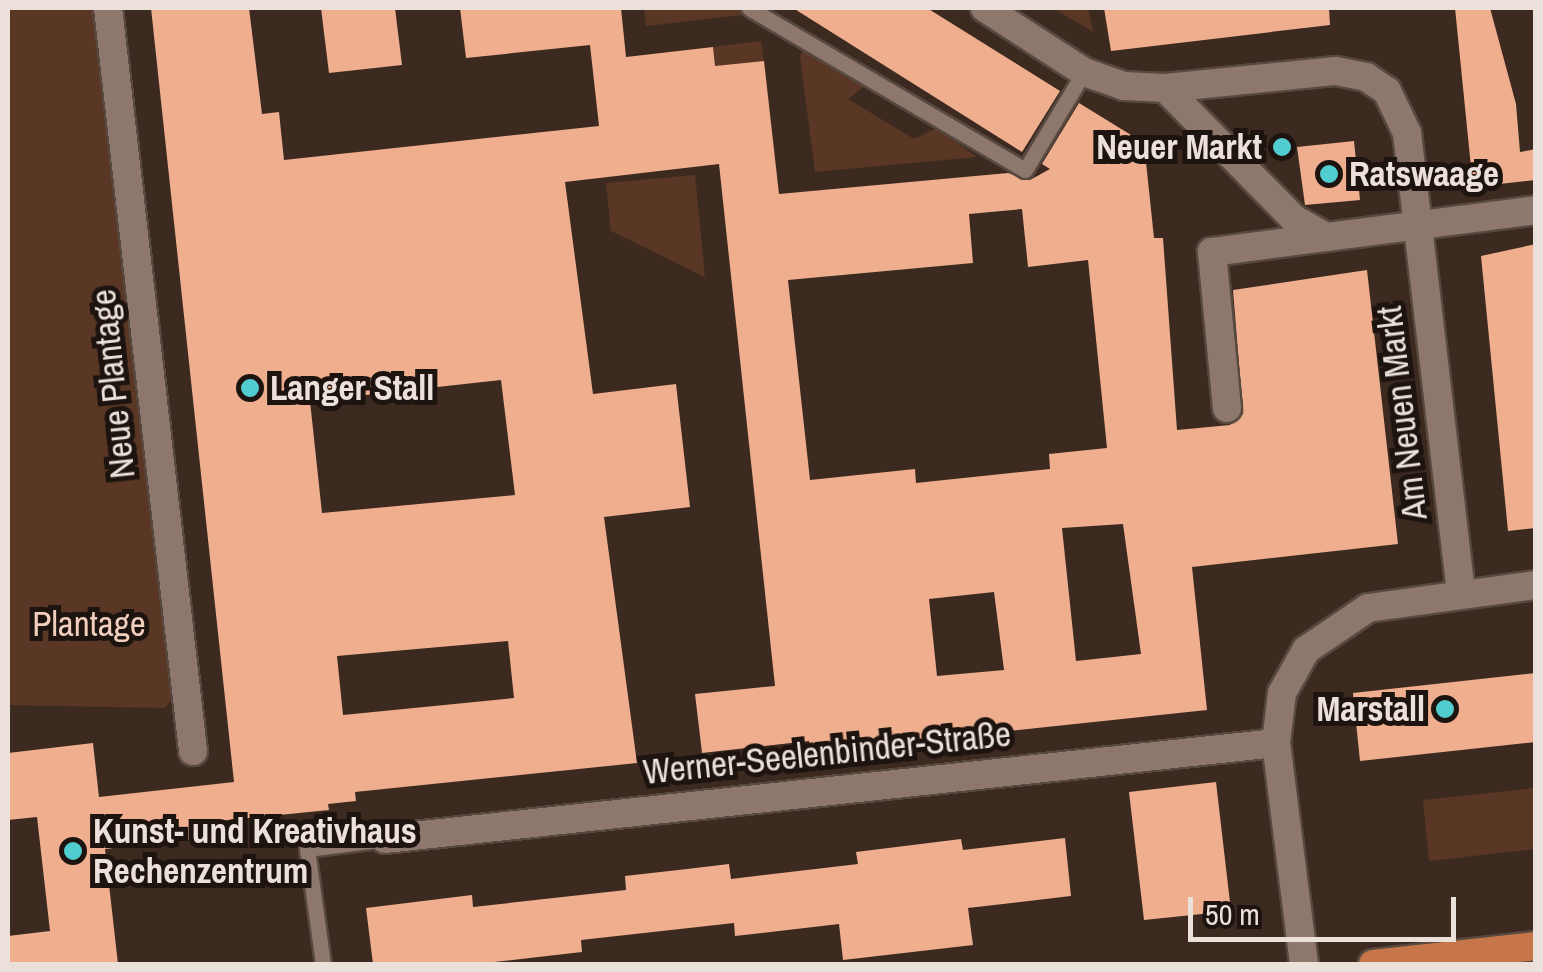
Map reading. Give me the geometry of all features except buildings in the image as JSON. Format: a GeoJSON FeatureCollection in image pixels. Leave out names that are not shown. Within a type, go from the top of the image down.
{"type":"FeatureCollection","features":[{"type":"Feature","properties":{"kind":"main road"},"geometry":{"type":"LineString","coordinates":[[1372,964],[1536,946]]}},
{"type":"Feature","properties":{"kind":"street","name":"Neue Plantage"},"geometry":{"type":"LineString","coordinates":[[108,8],[193,751]]}},
{"type":"Feature","properties":{"kind":"street","name":"Am Neuen Markt"},"geometry":{"type":"LineString","coordinates":[[985,8],[1084,72],[1124,86],[1165,88],[1336,71],[1377,83],[1403,117],[1461,592]]}},
{"type":"Feature","properties":{"kind":"street"},"geometry":{"type":"LineString","coordinates":[[1165,88],[1294,220],[1326,237]]}},
{"type":"Feature","properties":{"kind":"street"},"geometry":{"type":"LineString","coordinates":[[1226,408],[1212,252],[1536,210]]}},
{"type":"Feature","properties":{"kind":"street"},"geometry":{"type":"LineString","coordinates":[[1304,964],[1276,742],[1282,692],[1306,650],[1335,626],[1368,608],[1461,592],[1536,585]]}},
{"type":"Feature","properties":{"kind":"street","name":"Werner-Seelenbinder-Straße"},"geometry":{"type":"LineString","coordinates":[[385,839],[1276,742]]}},
{"type":"Feature","properties":{"kind":"lane"},"geometry":{"type":"LineString","coordinates":[[750,8],[1025,170],[1084,72]]}},
{"type":"Feature","properties":{"kind":"lane"},"geometry":{"type":"LineString","coordinates":[[323,964],[307,849],[385,839]]}},
{"type":"Feature","properties":{"kind":"green space","name":"Plantage"},"geometry":{"type":"Polygon","coordinates":[[[8,8],[102,8],[178,692],[165,708],[8,705],[8,8]]]}},
{"type":"Feature","properties":{"kind":"green space"},"geometry":{"type":"Polygon","coordinates":[[[644,8],[739,8],[751,14],[646,26],[644,8]]]}},
{"type":"Feature","properties":{"kind":"green space"},"geometry":{"type":"Polygon","coordinates":[[[1052,8],[1088,8],[1093,31],[1092,31],[1052,8]]]}},
{"type":"Feature","properties":{"kind":"green space"},"geometry":{"type":"Polygon","coordinates":[[[761,41],[764,61],[715,66],[713,47],[761,41]]]}},
{"type":"Feature","properties":{"kind":"green space"},"geometry":{"type":"Polygon","coordinates":[[[806,46],[866,85],[848,99],[914,139],[937,128],[977,157],[815,172],[800,56],[806,46]]]}},
{"type":"Feature","properties":{"kind":"green space"},"geometry":{"type":"Polygon","coordinates":[[[695,175],[705,277],[611,231],[606,183],[695,175]]]}},
{"type":"Feature","properties":{"kind":"green space"},"geometry":{"type":"Polygon","coordinates":[[[1535,788],[1535,849],[1429,861],[1423,800],[1535,788]]]}},
{"type":"Feature","properties":{"kind":"place","name":"Neuer Markt"},"geometry":{"type":"Point","coordinates":[1282,147]}},
{"type":"Feature","properties":{"kind":"place","name":"Ratswaage"},"geometry":{"type":"Point","coordinates":[1329,174]}},
{"type":"Feature","properties":{"kind":"place","name":"Langer Stall"},"geometry":{"type":"Point","coordinates":[250,388]}},
{"type":"Feature","properties":{"kind":"place","name":"Marstall"},"geometry":{"type":"Point","coordinates":[1445,709]}},
{"type":"Feature","properties":{"kind":"place","name":"Kunst- und Kreativhaus Rechenzentrum"},"geometry":{"type":"Point","coordinates":[73,851]}}]}
